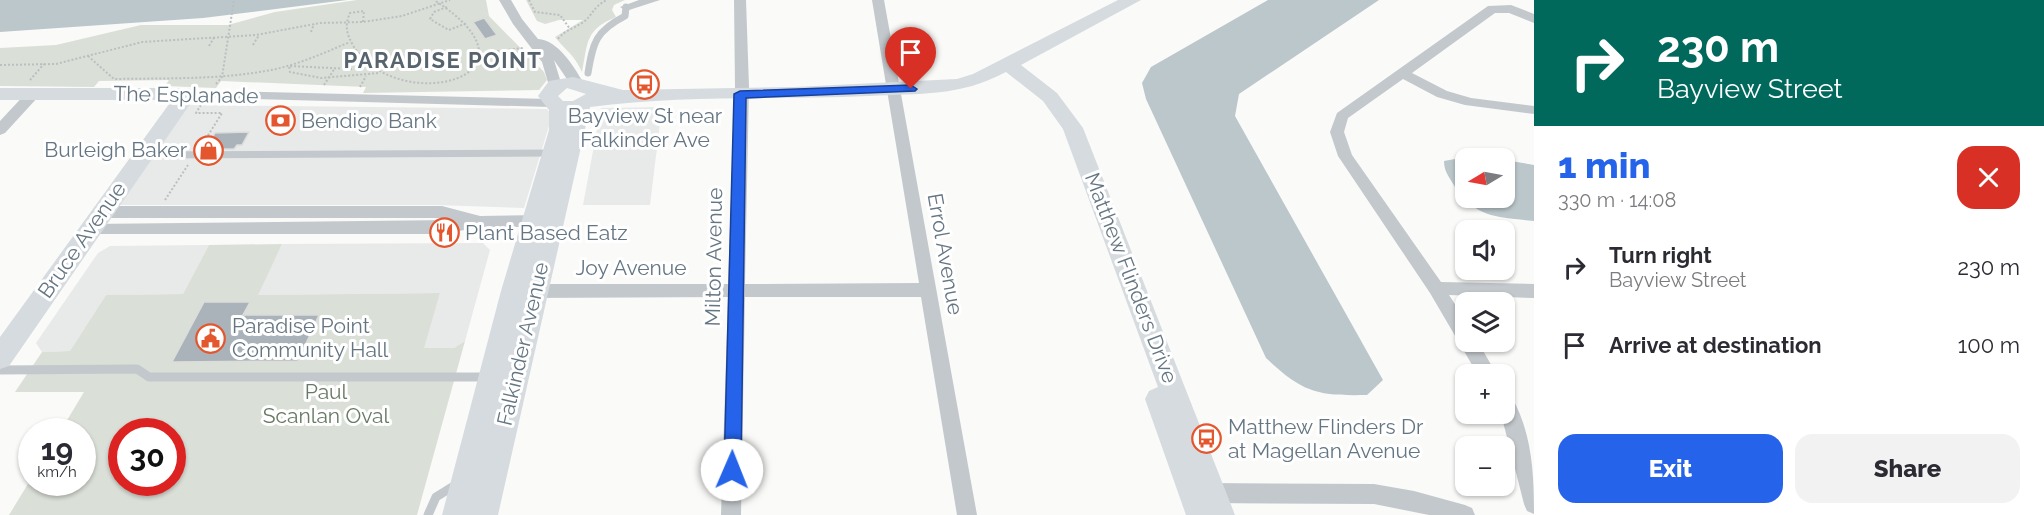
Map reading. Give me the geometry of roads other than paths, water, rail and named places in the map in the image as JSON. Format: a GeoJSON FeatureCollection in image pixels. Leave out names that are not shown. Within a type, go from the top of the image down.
{"type":"FeatureCollection","features":[{"type":"Feature","properties":{"kind":"street"},"geometry":{"type":"LineString","coordinates":[[505,0],[509,11],[570,93],[632,95],[894,90],[959,85],[1002,67],[1132,0]]}},
{"type":"Feature","properties":{"kind":"street"},"geometry":{"type":"LineString","coordinates":[[626,7],[654,0]]}},
{"type":"Feature","properties":{"kind":"street","name":"Milton Avenue"},"geometry":{"type":"LineString","coordinates":[[732,515],[740,0]]}},
{"type":"Feature","properties":{"kind":"street","name":"Errol Avenue"},"geometry":{"type":"LineString","coordinates":[[878,0],[967,515]]}},
{"type":"Feature","properties":{"kind":"street"},"geometry":{"type":"LineString","coordinates":[[1455,319],[1345,156],[1337,132],[1342,116],[1491,9],[1511,9],[1534,19]]}},
{"type":"Feature","properties":{"kind":"street"},"geometry":{"type":"LineString","coordinates":[[532,43],[545,45],[564,62],[570,93]]}},
{"type":"Feature","properties":{"kind":"street","name":"Matthew Flinders Drive"},"geometry":{"type":"LineString","coordinates":[[1002,67],[1044,104],[1063,133],[1206,504]]}},
{"type":"Feature","properties":{"kind":"street"},"geometry":{"type":"LineString","coordinates":[[1402,73],[1442,94],[1470,102],[1534,110]]}},
{"type":"Feature","properties":{"kind":"street","name":"The Esplanade"},"geometry":{"type":"LineString","coordinates":[[17,94],[515,100],[570,93]]}},
{"type":"Feature","properties":{"kind":"street","name":"Falkinder Avenue"},"geometry":{"type":"LineString","coordinates":[[457,515],[465,480],[502,377],[559,153],[560,122],[570,93]]}},
{"type":"Feature","properties":{"kind":"street"},"geometry":{"type":"LineString","coordinates":[[0,130],[17,94]]}},
{"type":"Feature","properties":{"kind":"street","name":"Bruce Avenue"},"geometry":{"type":"LineString","coordinates":[[0,358],[142,155],[195,97]]}},
{"type":"Feature","properties":{"kind":"street"},"geometry":{"type":"LineString","coordinates":[[96,221],[134,212],[541,221]]}},
{"type":"Feature","properties":{"kind":"street"},"geometry":{"type":"LineString","coordinates":[[122,230],[134,212]]}},
{"type":"Feature","properties":{"kind":"street"},"geometry":{"type":"LineString","coordinates":[[96,221],[122,230],[450,220]]}},
{"type":"Feature","properties":{"kind":"street"},"geometry":{"type":"LineString","coordinates":[[1436,288],[1534,291]]}},
{"type":"Feature","properties":{"kind":"street","name":"Joy Avenue"},"geometry":{"type":"LineString","coordinates":[[524,291],[929,290]]}},
{"type":"Feature","properties":{"kind":"street","name":"Falkinder Avenue"},"geometry":{"type":"LineString","coordinates":[[483,515],[502,377]]}},
{"type":"Feature","properties":{"kind":"street"},"geometry":{"type":"LineString","coordinates":[[1514,424],[1534,504]]}},
{"type":"Feature","properties":{"kind":"street"},"geometry":{"type":"LineString","coordinates":[[1206,504],[1374,494],[1414,501],[1465,515]]}},
{"type":"Feature","properties":{"kind":"lane"},"geometry":{"type":"LineString","coordinates":[[570,93],[595,35],[602,28],[624,16],[626,7]]}},
{"type":"Feature","properties":{"kind":"lane"},"geometry":{"type":"LineString","coordinates":[[142,155],[559,153]]}},
{"type":"Feature","properties":{"kind":"lane"},"geometry":{"type":"LineString","coordinates":[[0,370],[137,369],[149,377],[204,379],[502,377]]}},
{"type":"Feature","properties":{"kind":"lane"},"geometry":{"type":"LineString","coordinates":[[428,515],[436,497],[465,480]]}},
{"type":"Feature","properties":{"kind":"place","name":"Bayview St near Falkinder Ave"},"geometry":{"type":"Point","coordinates":[645,85]}},
{"type":"Feature","properties":{"kind":"place","name":"Bendigo Bank"},"geometry":{"type":"Point","coordinates":[280,121]}},
{"type":"Feature","properties":{"kind":"place","name":"Burleigh Baker"},"geometry":{"type":"Point","coordinates":[208,150]}},
{"type":"Feature","properties":{"kind":"place","name":"Plant Based Eatz"},"geometry":{"type":"Point","coordinates":[444,233]}},
{"type":"Feature","properties":{"kind":"place","name":"Paradise Point Community Hall"},"geometry":{"type":"Point","coordinates":[211,338]}},
{"type":"Feature","properties":{"kind":"place","name":"Matthew Flinders Dr at Magellan Avenue"},"geometry":{"type":"Point","coordinates":[1207,439]}},
{"type":"Feature","properties":{"kind":"district","name":"PARADISE POINT"},"geometry":{"type":"Point","coordinates":[443,60]}},
{"type":"Feature","properties":{"kind":"park label","name":"Paul Scanlan Oval"},"geometry":{"type":"Point","coordinates":[326,404]}}]}
